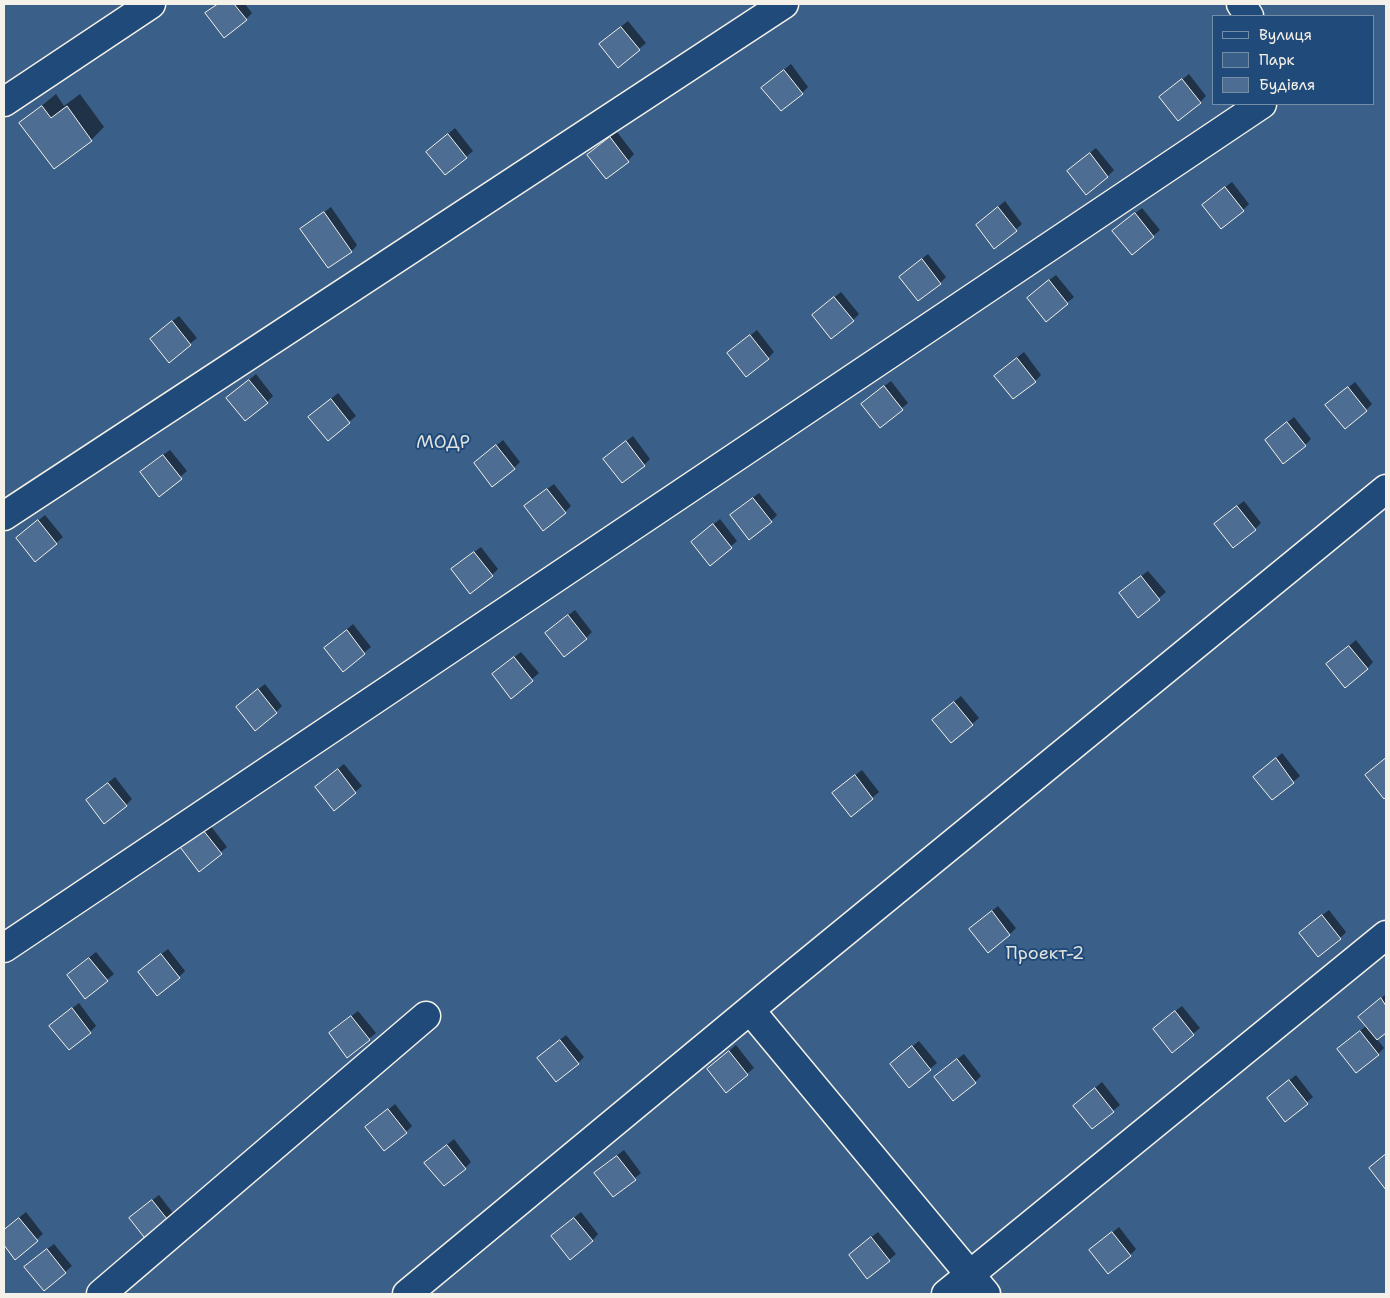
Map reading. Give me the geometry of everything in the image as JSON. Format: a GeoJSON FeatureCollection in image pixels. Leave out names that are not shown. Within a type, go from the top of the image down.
{"type":"FeatureCollection","features":[{"type":"Feature","properties":{"kind":"lane"},"geometry":{"type":"LineString","coordinates":[[4,102],[152,4]]}},
{"type":"Feature","properties":{"kind":"lane"},"geometry":{"type":"LineString","coordinates":[[4,516],[784,4]]}},
{"type":"Feature","properties":{"kind":"lane"},"geometry":{"type":"LineString","coordinates":[[1241,4],[1248,15]]}},
{"type":"Feature","properties":{"kind":"lane"},"geometry":{"type":"LineString","coordinates":[[4,948],[1261,105]]}},
{"type":"Feature","properties":{"kind":"lane"},"geometry":{"type":"LineString","coordinates":[[408,1294],[750,1010],[1386,489]]}},
{"type":"Feature","properties":{"kind":"lane"},"geometry":{"type":"LineString","coordinates":[[946,1294],[978,1284],[1386,936]]}},
{"type":"Feature","properties":{"kind":"lane"},"geometry":{"type":"LineString","coordinates":[[750,1010],[978,1284]]}},
{"type":"Feature","properties":{"kind":"lane"},"geometry":{"type":"LineString","coordinates":[[101,1294],[426,1016]]}},
{"type":"Feature","properties":{"kind":"green space","name":"МОДР"},"geometry":{"type":"Polygon","coordinates":[[[4,4],[1386,4],[1386,1294],[4,1294],[4,4]]]}},
{"type":"Feature","properties":{"kind":"building"},"geometry":{"type":"Polygon","coordinates":[[[218,4],[234,4],[247,20],[224,38],[205,13],[218,4]]]}},
{"type":"Feature","properties":{"kind":"building"},"geometry":{"type":"Polygon","coordinates":[[[621,27],[640,50],[618,68],[599,44],[621,27]]]}},
{"type":"Feature","properties":{"kind":"building"},"geometry":{"type":"Polygon","coordinates":[[[784,70],[803,94],[781,111],[761,88],[784,70]]]}},
{"type":"Feature","properties":{"kind":"building"},"geometry":{"type":"Polygon","coordinates":[[[1182,79],[1201,103],[1178,121],[1159,97],[1182,79]]]}},
{"type":"Feature","properties":{"kind":"building"},"geometry":{"type":"Polygon","coordinates":[[[42,106],[51,118],[67,106],[92,141],[54,169],[19,123],[42,106]]]}},
{"type":"Feature","properties":{"kind":"building"},"geometry":{"type":"Polygon","coordinates":[[[448,134],[467,158],[445,175],[426,152],[448,134]]]}},
{"type":"Feature","properties":{"kind":"building"},"geometry":{"type":"Polygon","coordinates":[[[610,137],[629,162],[606,179],[587,155],[610,137]]]}},
{"type":"Feature","properties":{"kind":"building"},"geometry":{"type":"Polygon","coordinates":[[[1090,153],[1108,177],[1086,195],[1067,171],[1090,153]]]}},
{"type":"Feature","properties":{"kind":"building"},"geometry":{"type":"Polygon","coordinates":[[[1225,187],[1244,211],[1221,229],[1202,205],[1225,187]]]}},
{"type":"Feature","properties":{"kind":"building"},"geometry":{"type":"Polygon","coordinates":[[[998,207],[1017,231],[994,249],[976,225],[998,207]]]}},
{"type":"Feature","properties":{"kind":"building"},"geometry":{"type":"Polygon","coordinates":[[[324,212],[352,252],[328,268],[300,229],[324,212]]]}},
{"type":"Feature","properties":{"kind":"building"},"geometry":{"type":"Polygon","coordinates":[[[1135,213],[1154,237],[1132,255],[1112,231],[1135,213]]]}},
{"type":"Feature","properties":{"kind":"building"},"geometry":{"type":"Polygon","coordinates":[[[922,259],[941,284],[918,301],[899,277],[922,259]]]}},
{"type":"Feature","properties":{"kind":"building"},"geometry":{"type":"Polygon","coordinates":[[[1049,280],[1068,304],[1046,322],[1027,298],[1049,280]]]}},
{"type":"Feature","properties":{"kind":"building"},"geometry":{"type":"Polygon","coordinates":[[[834,297],[854,321],[831,339],[812,315],[834,297]]]}},
{"type":"Feature","properties":{"kind":"building"},"geometry":{"type":"Polygon","coordinates":[[[172,321],[191,345],[169,363],[150,339],[172,321]]]}},
{"type":"Feature","properties":{"kind":"building"},"geometry":{"type":"Polygon","coordinates":[[[750,335],[769,359],[746,377],[727,353],[750,335]]]}},
{"type":"Feature","properties":{"kind":"building"},"geometry":{"type":"Polygon","coordinates":[[[1017,358],[1036,382],[1013,399],[994,376],[1017,358]]]}},
{"type":"Feature","properties":{"kind":"building"},"geometry":{"type":"Polygon","coordinates":[[[249,380],[268,403],[245,421],[226,398],[249,380]]]}},
{"type":"Feature","properties":{"kind":"building"},"geometry":{"type":"Polygon","coordinates":[[[884,386],[903,410],[880,428],[861,404],[884,386]]]}},
{"type":"Feature","properties":{"kind":"building"},"geometry":{"type":"Polygon","coordinates":[[[1348,387],[1367,411],[1345,429],[1325,405],[1348,387]]]}},
{"type":"Feature","properties":{"kind":"building"},"geometry":{"type":"Polygon","coordinates":[[[331,399],[350,423],[328,441],[308,417],[331,399]]]}},
{"type":"Feature","properties":{"kind":"building"},"geometry":{"type":"Polygon","coordinates":[[[1287,422],[1306,446],[1283,464],[1265,440],[1287,422]]]}},
{"type":"Feature","properties":{"kind":"building"},"geometry":{"type":"Polygon","coordinates":[[[626,441],[645,466],[622,483],[603,459],[626,441]]]}},
{"type":"Feature","properties":{"kind":"building"},"geometry":{"type":"Polygon","coordinates":[[[496,445],[515,469],[492,487],[474,463],[496,445]]]}},
{"type":"Feature","properties":{"kind":"building"},"geometry":{"type":"Polygon","coordinates":[[[163,455],[182,479],[159,497],[140,472],[163,455]]]}},
{"type":"Feature","properties":{"kind":"building"},"geometry":{"type":"Polygon","coordinates":[[[547,489],[566,513],[543,531],[524,506],[547,489]]]}},
{"type":"Feature","properties":{"kind":"building"},"geometry":{"type":"Polygon","coordinates":[[[753,498],[772,522],[749,540],[730,515],[753,498]]]}},
{"type":"Feature","properties":{"kind":"building"},"geometry":{"type":"Polygon","coordinates":[[[1237,506],[1256,530],[1233,548],[1214,524],[1237,506]]]}},
{"type":"Feature","properties":{"kind":"building"},"geometry":{"type":"Polygon","coordinates":[[[38,520],[57,544],[35,562],[16,538],[38,520]]]}},
{"type":"Feature","properties":{"kind":"building"},"geometry":{"type":"Polygon","coordinates":[[[713,524],[732,548],[710,566],[691,542],[713,524]]]}},
{"type":"Feature","properties":{"kind":"building"},"geometry":{"type":"Polygon","coordinates":[[[474,552],[493,576],[470,594],[451,569],[474,552]]]}},
{"type":"Feature","properties":{"kind":"building"},"geometry":{"type":"Polygon","coordinates":[[[1141,576],[1160,600],[1138,618],[1119,593],[1141,576]]]}},
{"type":"Feature","properties":{"kind":"building"},"geometry":{"type":"Polygon","coordinates":[[[568,615],[587,639],[564,657],[545,633],[568,615]]]}},
{"type":"Feature","properties":{"kind":"building"},"geometry":{"type":"Polygon","coordinates":[[[347,630],[365,654],[343,672],[324,648],[347,630]]]}},
{"type":"Feature","properties":{"kind":"building"},"geometry":{"type":"Polygon","coordinates":[[[1349,646],[1368,669],[1345,688],[1326,664],[1349,646]]]}},
{"type":"Feature","properties":{"kind":"building"},"geometry":{"type":"Polygon","coordinates":[[[514,657],[533,681],[511,699],[492,674],[514,657]]]}},
{"type":"Feature","properties":{"kind":"building"},"geometry":{"type":"Polygon","coordinates":[[[258,689],[277,713],[255,731],[236,707],[258,689]]]}},
{"type":"Feature","properties":{"kind":"building"},"geometry":{"type":"Polygon","coordinates":[[[954,702],[973,725],[951,743],[932,720],[954,702]]]}},
{"type":"Feature","properties":{"kind":"building"},"geometry":{"type":"Polygon","coordinates":[[[1276,758],[1294,783],[1272,800],[1253,777],[1276,758]]]}},
{"type":"Feature","properties":{"kind":"building"},"geometry":{"type":"Polygon","coordinates":[[[1386,758],[1386,797],[1384,799],[1365,775],[1386,758]]]}},
{"type":"Feature","properties":{"kind":"building"},"geometry":{"type":"Polygon","coordinates":[[[338,769],[356,793],[334,811],[315,787],[338,769]]]}},
{"type":"Feature","properties":{"kind":"building"},"geometry":{"type":"Polygon","coordinates":[[[855,775],[873,799],[851,817],[832,793],[855,775]]]}},
{"type":"Feature","properties":{"kind":"building"},"geometry":{"type":"Polygon","coordinates":[[[108,783],[127,806],[104,824],[86,800],[108,783]]]}},
{"type":"Feature","properties":{"kind":"building"},"geometry":{"type":"Polygon","coordinates":[[[203,830],[222,854],[199,872],[180,847],[203,830]]]}},
{"type":"Feature","properties":{"kind":"building"},"geometry":{"type":"Polygon","coordinates":[[[992,911],[1010,935],[988,953],[969,929],[992,911]]]}},
{"type":"Feature","properties":{"kind":"building"},"geometry":{"type":"Polygon","coordinates":[[[1322,915],[1341,939],[1318,957],[1299,933],[1322,915]]]}},
{"type":"Feature","properties":{"kind":"building"},"geometry":{"type":"Polygon","coordinates":[[[161,954],[180,978],[157,996],[138,972],[161,954]]]}},
{"type":"Feature","properties":{"kind":"building"},"geometry":{"type":"Polygon","coordinates":[[[89,958],[108,981],[85,999],[67,975],[89,958]]]}},
{"type":"Feature","properties":{"kind":"building"},"geometry":{"type":"Polygon","coordinates":[[[1381,998],[1386,1006],[1386,1033],[1377,1040],[1358,1017],[1381,998]]]}},
{"type":"Feature","properties":{"kind":"building"},"geometry":{"type":"Polygon","coordinates":[[[72,1008],[91,1033],[69,1050],[49,1026],[72,1008]]]}},
{"type":"Feature","properties":{"kind":"building"},"geometry":{"type":"Polygon","coordinates":[[[1175,1011],[1194,1035],[1172,1053],[1153,1029],[1175,1011]]]}},
{"type":"Feature","properties":{"kind":"building"},"geometry":{"type":"Polygon","coordinates":[[[351,1016],[370,1040],[347,1058],[329,1033],[351,1016]]]}},
{"type":"Feature","properties":{"kind":"building"},"geometry":{"type":"Polygon","coordinates":[[[1360,1031],[1379,1055],[1356,1073],[1337,1049],[1360,1031]]]}},
{"type":"Feature","properties":{"kind":"building"},"geometry":{"type":"Polygon","coordinates":[[[560,1040],[579,1064],[556,1082],[537,1058],[560,1040]]]}},
{"type":"Feature","properties":{"kind":"building"},"geometry":{"type":"Polygon","coordinates":[[[912,1046],[931,1070],[909,1088],[890,1064],[912,1046]]]}},
{"type":"Feature","properties":{"kind":"building"},"geometry":{"type":"Polygon","coordinates":[[[729,1051],[748,1075],[726,1093],[707,1069],[729,1051]]]}},
{"type":"Feature","properties":{"kind":"building"},"geometry":{"type":"Polygon","coordinates":[[[957,1059],[976,1083],[953,1101],[934,1077],[957,1059]]]}},
{"type":"Feature","properties":{"kind":"building"},"geometry":{"type":"Polygon","coordinates":[[[1289,1080],[1308,1104],[1285,1122],[1267,1098],[1289,1080]]]}},
{"type":"Feature","properties":{"kind":"building"},"geometry":{"type":"Polygon","coordinates":[[[1095,1088],[1114,1112],[1092,1129],[1073,1106],[1095,1088]]]}},
{"type":"Feature","properties":{"kind":"building"},"geometry":{"type":"Polygon","coordinates":[[[388,1109],[407,1133],[384,1151],[365,1127],[388,1109]]]}},
{"type":"Feature","properties":{"kind":"building"},"geometry":{"type":"Polygon","coordinates":[[[447,1145],[466,1169],[444,1186],[424,1163],[447,1145]]]}},
{"type":"Feature","properties":{"kind":"building"},"geometry":{"type":"Polygon","coordinates":[[[1386,1154],[1386,1190],[1369,1168],[1386,1154]]]}},
{"type":"Feature","properties":{"kind":"building"},"geometry":{"type":"Polygon","coordinates":[[[617,1156],[636,1180],[613,1197],[594,1173],[617,1156]]]}},
{"type":"Feature","properties":{"kind":"building"},"geometry":{"type":"Polygon","coordinates":[[[152,1200],[171,1224],[148,1242],[129,1218],[152,1200]]]}},
{"type":"Feature","properties":{"kind":"building"},"geometry":{"type":"Polygon","coordinates":[[[19,1218],[38,1241],[15,1260],[4,1245],[4,1230],[19,1218]]]}},
{"type":"Feature","properties":{"kind":"building"},"geometry":{"type":"Polygon","coordinates":[[[574,1218],[593,1241],[570,1260],[551,1236],[574,1218]]]}},
{"type":"Feature","properties":{"kind":"building"},"geometry":{"type":"Polygon","coordinates":[[[1112,1232],[1131,1256],[1108,1274],[1089,1250],[1112,1232]]]}},
{"type":"Feature","properties":{"kind":"building"},"geometry":{"type":"Polygon","coordinates":[[[871,1237],[890,1261],[867,1279],[849,1255],[871,1237]]]}},
{"type":"Feature","properties":{"kind":"building"},"geometry":{"type":"Polygon","coordinates":[[[47,1249],[66,1273],[44,1291],[24,1267],[47,1249]]]}},
{"type":"Feature","properties":{"kind":"park label","name":"Проект-2"},"geometry":{"type":"Point","coordinates":[1045,954]}}]}
